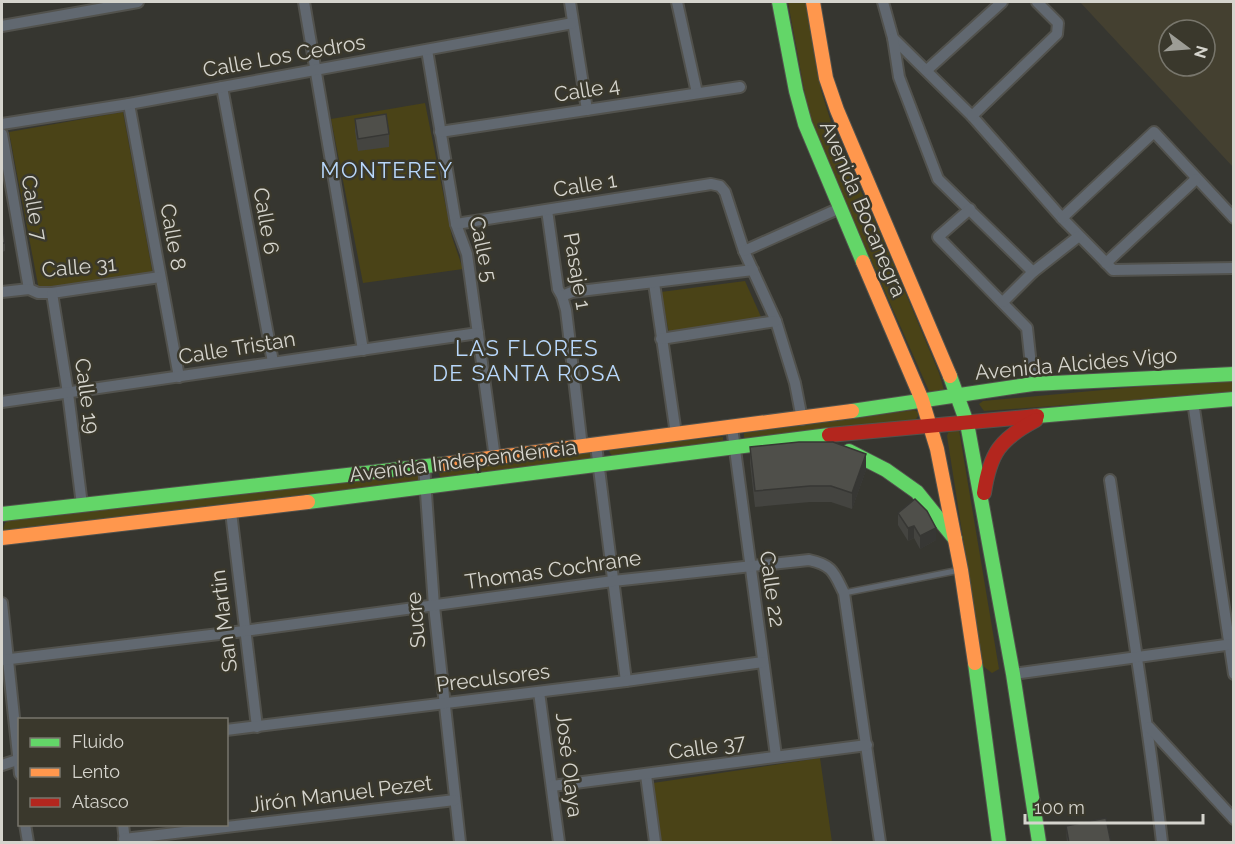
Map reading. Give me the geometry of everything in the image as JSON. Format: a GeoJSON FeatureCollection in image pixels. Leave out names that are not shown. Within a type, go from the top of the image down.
{"type":"FeatureCollection","features":[{"type":"Feature","properties":{"kind":"street"},"geometry":{"type":"LineString","coordinates":[[2,26],[138,2]]}},
{"type":"Feature","properties":{"kind":"street"},"geometry":{"type":"LineString","coordinates":[[303,2],[363,350]]}},
{"type":"Feature","properties":{"kind":"street"},"geometry":{"type":"LineString","coordinates":[[570,2],[587,110]]}},
{"type":"Feature","properties":{"kind":"street"},"geometry":{"type":"LineString","coordinates":[[677,2],[697,93]]}},
{"type":"Feature","properties":{"kind":"street","name":"Avenida Bocanegra"},"geometry":{"type":"LineString","coordinates":[[779,2],[796,91],[805,124],[922,400],[937,449],[961,570],[999,843]]}},
{"type":"Feature","properties":{"kind":"street","name":"Avenida Bocanegra"},"geometry":{"type":"LineString","coordinates":[[813,2],[826,78],[837,110],[967,423],[1013,674],[1039,843]]}},
{"type":"Feature","properties":{"kind":"street"},"geometry":{"type":"LineString","coordinates":[[884,2],[899,77],[938,179],[1033,272]]}},
{"type":"Feature","properties":{"kind":"street"},"geometry":{"type":"LineString","coordinates":[[927,70],[1002,2]]}},
{"type":"Feature","properties":{"kind":"street"},"geometry":{"type":"LineString","coordinates":[[972,117],[1057,34],[1058,23],[1038,2]]}},
{"type":"Feature","properties":{"kind":"street","name":"Calle Los Cedros"},"geometry":{"type":"LineString","coordinates":[[2,124],[129,104],[573,23]]}},
{"type":"Feature","properties":{"kind":"street"},"geometry":{"type":"LineString","coordinates":[[893,38],[972,117],[1062,218],[1113,270],[1233,268]]}},
{"type":"Feature","properties":{"kind":"street","name":"Calle 5"},"geometry":{"type":"LineString","coordinates":[[427,50],[456,224],[467,254],[495,458]]}},
{"type":"Feature","properties":{"kind":"street","name":"Calle 6"},"geometry":{"type":"LineString","coordinates":[[222,87],[273,362]]}},
{"type":"Feature","properties":{"kind":"street","name":"Calle 4"},"geometry":{"type":"LineString","coordinates":[[440,132],[740,87]]}},
{"type":"Feature","properties":{"kind":"street","name":"Calle 8"},"geometry":{"type":"LineString","coordinates":[[129,104],[179,377]]}},
{"type":"Feature","properties":{"kind":"street"},"geometry":{"type":"LineString","coordinates":[[1062,218],[1154,132],[1233,218]]}},
{"type":"Feature","properties":{"kind":"street","name":"Calle 7"},"geometry":{"type":"LineString","coordinates":[[2,134],[29,289]]}},
{"type":"Feature","properties":{"kind":"street"},"geometry":{"type":"LineString","coordinates":[[1106,263],[1196,179]]}},
{"type":"Feature","properties":{"kind":"street","name":"Calle 1"},"geometry":{"type":"LineString","coordinates":[[456,224],[711,184],[720,186],[725,192],[744,251]]}},
{"type":"Feature","properties":{"kind":"street"},"geometry":{"type":"LineString","coordinates":[[802,419],[795,383],[776,321],[744,251],[840,208]]}},
{"type":"Feature","properties":{"kind":"street","name":"Pasaje 1"},"geometry":{"type":"LineString","coordinates":[[547,210],[558,290],[562,296],[582,447]]}},
{"type":"Feature","properties":{"kind":"street"},"geometry":{"type":"LineString","coordinates":[[970,210],[938,237],[1027,328],[1033,384]]}},
{"type":"Feature","properties":{"kind":"street"},"geometry":{"type":"LineString","coordinates":[[1003,302],[1033,272],[1079,236]]}},
{"type":"Feature","properties":{"kind":"street"},"geometry":{"type":"LineString","coordinates":[[562,296],[572,292],[753,270]]}},
{"type":"Feature","properties":{"kind":"street","name":"Calle 31"},"geometry":{"type":"LineString","coordinates":[[2,292],[29,289],[52,293],[160,277]]}},
{"type":"Feature","properties":{"kind":"street"},"geometry":{"type":"LineString","coordinates":[[654,283],[676,434]]}},
{"type":"Feature","properties":{"kind":"street","name":"Calle 19"},"geometry":{"type":"LineString","coordinates":[[52,293],[68,393],[82,505]]}},
{"type":"Feature","properties":{"kind":"street"},"geometry":{"type":"LineString","coordinates":[[661,339],[776,321]]}},
{"type":"Feature","properties":{"kind":"street","name":"Calle Tristan"},"geometry":{"type":"LineString","coordinates":[[2,402],[478,333]]}},
{"type":"Feature","properties":{"kind":"street","name":"Avenida Alcides Vigo"},"geometry":{"type":"LineString","coordinates":[[922,400],[992,392],[1033,384],[1232,372]]}},
{"type":"Feature","properties":{"kind":"street"},"geometry":{"type":"LineString","coordinates":[[929,426],[1233,399]]}},
{"type":"Feature","properties":{"kind":"street","name":"Avenida Independencia"},"geometry":{"type":"LineString","coordinates":[[2,514],[495,458],[802,419],[922,400]]}},
{"type":"Feature","properties":{"kind":"street"},"geometry":{"type":"LineString","coordinates":[[1193,402],[1231,644],[1233,674]]}},
{"type":"Feature","properties":{"kind":"street"},"geometry":{"type":"LineString","coordinates":[[983,508],[987,475],[994,454],[1003,439],[1044,416]]}},
{"type":"Feature","properties":{"kind":"street","name":"Avenida Independencia"},"geometry":{"type":"LineString","coordinates":[[2,538],[231,512],[809,438],[929,426]]}},
{"type":"Feature","properties":{"kind":"street","name":"Calle 22"},"geometry":{"type":"LineString","coordinates":[[732,427],[776,756]]}},
{"type":"Feature","properties":{"kind":"street"},"geometry":{"type":"LineString","coordinates":[[809,438],[846,450],[886,470],[917,492],[955,539]]}},
{"type":"Feature","properties":{"kind":"street"},"geometry":{"type":"LineString","coordinates":[[596,445],[626,681]]}},
{"type":"Feature","properties":{"kind":"street","name":"Sucre"},"geometry":{"type":"LineString","coordinates":[[424,465],[434,606],[460,843]]}},
{"type":"Feature","properties":{"kind":"street"},"geometry":{"type":"LineString","coordinates":[[1110,480],[1148,726],[1162,843]]}},
{"type":"Feature","properties":{"kind":"street","name":"San Martin"},"geometry":{"type":"LineString","coordinates":[[231,512],[257,727]]}},
{"type":"Feature","properties":{"kind":"street","name":"Thomas Cochrane"},"geometry":{"type":"LineString","coordinates":[[4,660],[244,631],[613,581],[749,565],[809,560],[824,563],[832,570],[844,593],[880,843]]}},
{"type":"Feature","properties":{"kind":"street"},"geometry":{"type":"LineString","coordinates":[[2,603],[4,660],[18,752]]}},
{"type":"Feature","properties":{"kind":"street"},"geometry":{"type":"LineString","coordinates":[[1013,674],[1231,644]]}},
{"type":"Feature","properties":{"kind":"street","name":"Preculsores"},"geometry":{"type":"LineString","coordinates":[[228,730],[763,662]]}},
{"type":"Feature","properties":{"kind":"street","name":"José Olaya"},"geometry":{"type":"LineString","coordinates":[[540,692],[559,843]]}},
{"type":"Feature","properties":{"kind":"street"},"geometry":{"type":"LineString","coordinates":[[1148,726],[1233,819]]}},
{"type":"Feature","properties":{"kind":"street","name":"Calle 37"},"geometry":{"type":"LineString","coordinates":[[552,786],[867,745]]}},
{"type":"Feature","properties":{"kind":"street"},"geometry":{"type":"LineString","coordinates":[[2,765],[18,759]]}},
{"type":"Feature","properties":{"kind":"street"},"geometry":{"type":"LineString","coordinates":[[646,775],[655,843]]}},
{"type":"Feature","properties":{"kind":"street","name":"Jirón Manuel Pezet"},"geometry":{"type":"LineString","coordinates":[[125,841],[455,800]]}},
{"type":"Feature","properties":{"kind":"street"},"geometry":{"type":"LineString","coordinates":[[25,826],[27,843]]}},
{"type":"Feature","properties":{"kind":"street"},"geometry":{"type":"LineString","coordinates":[[123,826],[125,841]]}},
{"type":"Feature","properties":{"kind":"lane"},"geometry":{"type":"LineString","coordinates":[[844,593],[961,570]]}},
{"type":"Feature","properties":{"kind":"shaded area"},"geometry":{"type":"Polygon","coordinates":[[[788,2],[806,2],[821,90],[835,135],[880,232],[939,373],[944,390],[938,394],[929,391],[810,122],[788,2]]]}},
{"type":"Feature","properties":{"kind":"shaded area"},"geometry":{"type":"Polygon","coordinates":[[[1080,2],[1233,2],[1233,167],[1080,2]]]}},
{"type":"Feature","properties":{"kind":"shaded area"},"geometry":{"type":"Polygon","coordinates":[[[425,103],[452,237],[463,269],[363,283],[331,119],[425,103]]]}},
{"type":"Feature","properties":{"kind":"shaded area"},"geometry":{"type":"Polygon","coordinates":[[[123,112],[153,275],[39,290],[9,132],[123,112]]]}},
{"type":"Feature","properties":{"kind":"shaded area"},"geometry":{"type":"Polygon","coordinates":[[[745,281],[762,319],[669,333],[661,292],[745,281]]]}},
{"type":"Feature","properties":{"kind":"shaded area"},"geometry":{"type":"Polygon","coordinates":[[[1233,378],[1233,393],[984,411],[979,404],[983,401],[1233,378]]]}},
{"type":"Feature","properties":{"kind":"shaded area"},"geometry":{"type":"Polygon","coordinates":[[[914,410],[918,412],[915,421],[747,442],[744,437],[744,433],[914,410]]]}},
{"type":"Feature","properties":{"kind":"shaded area"},"geometry":{"type":"Polygon","coordinates":[[[949,430],[959,430],[999,669],[992,673],[983,666],[947,436],[949,430]]]}},
{"type":"Feature","properties":{"kind":"shaded area"},"geometry":{"type":"Polygon","coordinates":[[[723,437],[723,442],[613,458],[609,451],[613,447],[723,437]]]}},
{"type":"Feature","properties":{"kind":"shaded area"},"geometry":{"type":"Polygon","coordinates":[[[593,452],[593,459],[440,478],[439,472],[593,452]]]}},
{"type":"Feature","properties":{"kind":"shaded area"},"geometry":{"type":"Polygon","coordinates":[[[420,472],[421,483],[5,531],[3,529],[8,521],[420,472]]]}},
{"type":"Feature","properties":{"kind":"shaded area"},"geometry":{"type":"Polygon","coordinates":[[[820,758],[832,842],[661,842],[653,783],[820,758]]]}},
{"type":"Feature","properties":{"kind":"building"},"geometry":{"type":"Polygon","coordinates":[[[386,114],[389,134],[358,139],[355,119],[386,114]]]}},
{"type":"Feature","properties":{"kind":"building"},"geometry":{"type":"Polygon","coordinates":[[[2,220],[5,243],[2,243],[2,220]]]}},
{"type":"Feature","properties":{"kind":"building"},"geometry":{"type":"Polygon","coordinates":[[[799,442],[833,442],[866,454],[852,493],[831,486],[755,491],[750,447],[799,442]]]}},
{"type":"Feature","properties":{"kind":"building"},"geometry":{"type":"Polygon","coordinates":[[[915,499],[927,511],[936,528],[920,536],[914,526],[908,528],[898,513],[915,499]]]}},
{"type":"Feature","properties":{"kind":"building"},"geometry":{"type":"Polygon","coordinates":[[[1106,818],[1111,843],[1069,843],[1066,826],[1106,818]]]}},
{"type":"Feature","properties":{"kind":"traffic: fast"},"geometry":{"type":"LineString","coordinates":[[779,2],[796,91],[805,124],[863,262]]}},
{"type":"Feature","properties":{"kind":"traffic: fast"},"geometry":{"type":"LineString","coordinates":[[852,411],[1033,384],[1234,374]]}},
{"type":"Feature","properties":{"kind":"traffic: fast"},"geometry":{"type":"LineString","coordinates":[[950,376],[967,423],[1013,674],[1039,842]]}},
{"type":"Feature","properties":{"kind":"traffic: fast"},"geometry":{"type":"LineString","coordinates":[[1037,416],[1234,399]]}},
{"type":"Feature","properties":{"kind":"traffic: fast"},"geometry":{"type":"LineString","coordinates":[[308,502],[829,435]]}},
{"type":"Feature","properties":{"kind":"traffic: fast"},"geometry":{"type":"LineString","coordinates":[[849,451],[886,470],[917,492],[955,539]]}},
{"type":"Feature","properties":{"kind":"traffic: fast"},"geometry":{"type":"LineString","coordinates":[[2,514],[444,464]]}},
{"type":"Feature","properties":{"kind":"traffic: fast"},"geometry":{"type":"LineString","coordinates":[[975,663],[999,842]]}},
{"type":"Feature","properties":{"kind":"traffic: slow"},"geometry":{"type":"LineString","coordinates":[[813,2],[826,78],[837,110],[950,376]]}},
{"type":"Feature","properties":{"kind":"traffic: slow"},"geometry":{"type":"LineString","coordinates":[[863,262],[922,400],[937,449],[961,570],[975,663]]}},
{"type":"Feature","properties":{"kind":"traffic: slow"},"geometry":{"type":"LineString","coordinates":[[444,464],[852,411]]}},
{"type":"Feature","properties":{"kind":"traffic: slow"},"geometry":{"type":"LineString","coordinates":[[2,538],[308,502]]}},
{"type":"Feature","properties":{"kind":"traffic: jam"},"geometry":{"type":"LineString","coordinates":[[829,435],[1037,416]]}},
{"type":"Feature","properties":{"kind":"traffic: jam"},"geometry":{"type":"LineString","coordinates":[[984,493],[990,467],[999,449],[1005,441],[1036,420]]}},
{"type":"Feature","properties":{"kind":"district","name":"MONTEREY"},"geometry":{"type":"Point","coordinates":[387,170]}},
{"type":"Feature","properties":{"kind":"district","name":"LAS FLORES DE SANTA ROSA"},"geometry":{"type":"Point","coordinates":[527,360]}}]}
